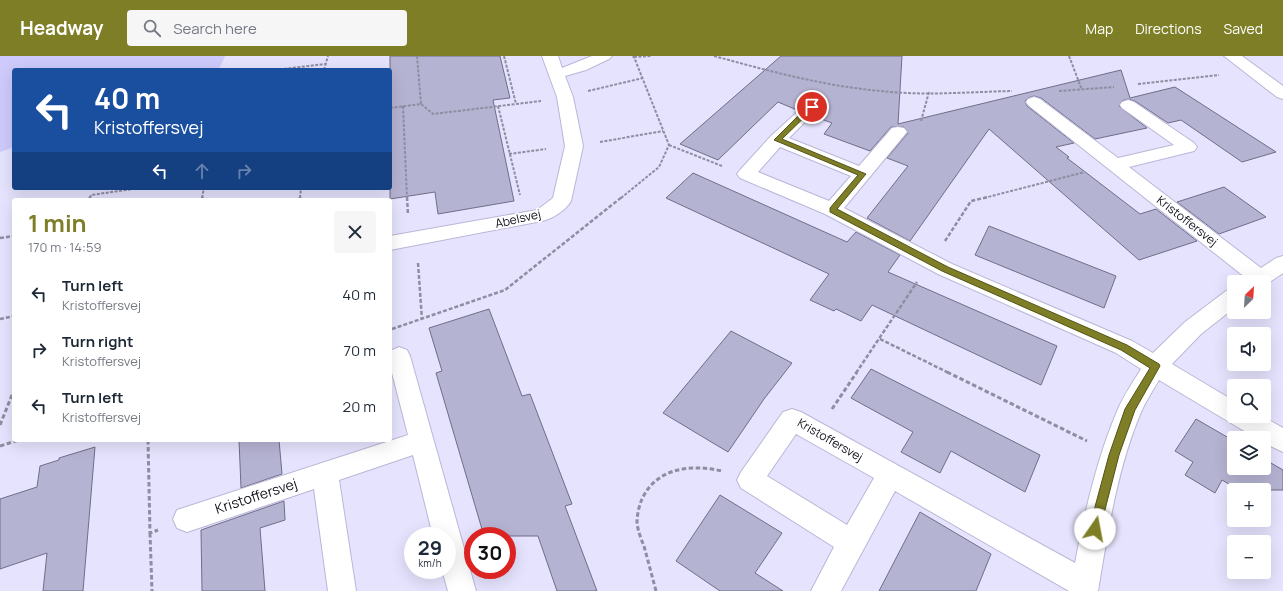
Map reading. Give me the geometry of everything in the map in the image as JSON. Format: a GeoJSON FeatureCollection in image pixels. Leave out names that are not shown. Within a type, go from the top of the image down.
{"type":"FeatureCollection","features":[{"type":"Feature","properties":{"kind":"street","name":"Abelsvej"},"geometry":{"type":"LineString","coordinates":[[392,244],[542,215],[562,201],[574,146],[565,97],[550,56]]}},
{"type":"Feature","properties":{"kind":"street"},"geometry":{"type":"LineString","coordinates":[[556,74],[580,67],[604,56]]}},
{"type":"Feature","properties":{"kind":"street"},"geometry":{"type":"LineString","coordinates":[[1232,56],[1283,94]]}},
{"type":"Feature","properties":{"kind":"street","name":"Kristoffersvej"},"geometry":{"type":"LineString","coordinates":[[1034,102],[1251,275]]}},
{"type":"Feature","properties":{"kind":"street"},"geometry":{"type":"LineString","coordinates":[[1114,165],[1188,147],[1128,105]]}},
{"type":"Feature","properties":{"kind":"street"},"geometry":{"type":"LineString","coordinates":[[812,107],[777,140],[746,174],[832,210],[945,269],[1124,347],[1227,409]]}},
{"type":"Feature","properties":{"kind":"street"},"geometry":{"type":"LineString","coordinates":[[832,210],[898,132]]}},
{"type":"Feature","properties":{"kind":"street"},"geometry":{"type":"LineString","coordinates":[[777,140],[863,174]]}},
{"type":"Feature","properties":{"kind":"street","name":"Kristoffersvej"},"geometry":{"type":"LineString","coordinates":[[1265,275],[1283,264]]}},
{"type":"Feature","properties":{"kind":"street","name":"Kristoffersvej"},"geometry":{"type":"LineString","coordinates":[[750,480],[792,419],[1084,587],[1097,516],[1114,455],[1130,409],[1155,366],[1193,328],[1227,302]]}},
{"type":"Feature","properties":{"kind":"street"},"geometry":{"type":"LineString","coordinates":[[399,356],[462,591]]}},
{"type":"Feature","properties":{"kind":"street"},"geometry":{"type":"LineString","coordinates":[[1252,423],[1283,441]]}},
{"type":"Feature","properties":{"kind":"street","name":"Kristoffersvej"},"geometry":{"type":"LineString","coordinates":[[187,519],[422,442]]}},
{"type":"Feature","properties":{"kind":"street"},"geometry":{"type":"LineString","coordinates":[[325,474],[342,591]]}},
{"type":"Feature","properties":{"kind":"street"},"geometry":{"type":"LineString","coordinates":[[825,591],[890,474]]}},
{"type":"Feature","properties":{"kind":"street"},"geometry":{"type":"LineString","coordinates":[[750,480],[852,543]]}},
{"type":"Feature","properties":{"kind":"path"},"geometry":{"type":"LineString","coordinates":[[324,68],[328,56]]}},
{"type":"Feature","properties":{"kind":"path"},"geometry":{"type":"LineString","coordinates":[[417,56],[421,104],[433,114],[565,97],[643,78]]}},
{"type":"Feature","properties":{"kind":"path"},"geometry":{"type":"LineString","coordinates":[[504,56],[516,104]]}},
{"type":"Feature","properties":{"kind":"path"},"geometry":{"type":"LineString","coordinates":[[634,57],[652,56]]}},
{"type":"Feature","properties":{"kind":"path"},"geometry":{"type":"LineString","coordinates":[[714,56],[777,74],[905,93],[1013,91]]}},
{"type":"Feature","properties":{"kind":"path"},"geometry":{"type":"LineString","coordinates":[[1069,56],[1082,90]]}},
{"type":"Feature","properties":{"kind":"path"},"geometry":{"type":"LineString","coordinates":[[292,68],[325,64]]}},
{"type":"Feature","properties":{"kind":"path"},"geometry":{"type":"LineString","coordinates":[[1131,85],[1251,71]]}},
{"type":"Feature","properties":{"kind":"path"},"geometry":{"type":"LineString","coordinates":[[1059,90],[1082,90],[1116,86]]}},
{"type":"Feature","properties":{"kind":"path"},"geometry":{"type":"LineString","coordinates":[[392,108],[421,104]]}},
{"type":"Feature","properties":{"kind":"path"},"geometry":{"type":"LineString","coordinates":[[403,106],[407,214],[414,221],[417,239],[422,320]]}},
{"type":"Feature","properties":{"kind":"path"},"geometry":{"type":"LineString","coordinates":[[498,106],[522,204],[523,219]]}},
{"type":"Feature","properties":{"kind":"path"},"geometry":{"type":"LineString","coordinates":[[510,154],[574,146],[663,131]]}},
{"type":"Feature","properties":{"kind":"path"},"geometry":{"type":"LineString","coordinates":[[669,145],[746,174]]}},
{"type":"Feature","properties":{"kind":"path"},"geometry":{"type":"LineString","coordinates":[[91,198],[92,195],[126,190]]}},
{"type":"Feature","properties":{"kind":"path"},"geometry":{"type":"LineString","coordinates":[[0,238],[12,236]]}},
{"type":"Feature","properties":{"kind":"path"},"geometry":{"type":"LineString","coordinates":[[0,319],[12,316]]}},
{"type":"Feature","properties":{"kind":"path"},"geometry":{"type":"LineString","coordinates":[[880,339],[1114,455]]}},
{"type":"Feature","properties":{"kind":"path"},"geometry":{"type":"LineString","coordinates":[[0,425],[12,395]]}},
{"type":"Feature","properties":{"kind":"path"},"geometry":{"type":"LineString","coordinates":[[0,446],[13,442]]}},
{"type":"Feature","properties":{"kind":"path"},"geometry":{"type":"LineString","coordinates":[[148,442],[152,591]]}},
{"type":"Feature","properties":{"kind":"path"},"geometry":{"type":"LineString","coordinates":[[656,591],[637,521],[643,494],[656,478],[678,468],[707,466],[750,480]]}},
{"type":"Feature","properties":{"kind":"path"},"geometry":{"type":"LineString","coordinates":[[150,533],[187,519]]}},
{"type":"Feature","properties":{"kind":"shaded area"},"geometry":{"type":"Polygon","coordinates":[[[0,56],[225,56],[219,68],[12,68],[12,148],[0,152],[0,56]]]}},
{"type":"Feature","properties":{"kind":"building"},"geometry":{"type":"Polygon","coordinates":[[[390,56],[500,56],[510,98],[493,100],[514,201],[438,214],[435,192],[390,198],[390,190],[392,190],[392,68],[390,68],[390,56]]]}},
{"type":"Feature","properties":{"kind":"building"},"geometry":{"type":"Polygon","coordinates":[[[781,56],[902,56],[898,124],[1121,70],[1130,98],[1175,87],[1276,152],[1242,162],[1181,120],[1168,123],[1135,101],[1128,99],[1122,101],[1119,106],[1147,128],[1095,139],[1041,98],[1034,96],[1025,101],[1027,106],[1074,143],[1056,147],[1069,157],[1067,158],[1140,214],[1156,209],[1197,241],[1139,260],[989,129],[910,241],[867,218],[908,166],[887,158],[908,133],[904,127],[891,127],[870,151],[824,134],[832,123],[813,116],[821,107],[818,103],[812,101],[806,103],[797,110],[778,102],[718,160],[680,144],[781,56]]]}},
{"type":"Feature","properties":{"kind":"building"},"geometry":{"type":"Polygon","coordinates":[[[693,173],[847,242],[856,232],[900,255],[888,272],[1057,346],[1041,385],[872,305],[861,321],[836,309],[834,311],[810,300],[829,274],[666,198],[693,173]]]}},
{"type":"Feature","properties":{"kind":"building"},"geometry":{"type":"Polygon","coordinates":[[[1224,187],[1266,217],[1219,234],[1177,202],[1224,187]]]}},
{"type":"Feature","properties":{"kind":"building"},"geometry":{"type":"Polygon","coordinates":[[[989,226],[1116,276],[1104,308],[975,255],[989,226]]]}},
{"type":"Feature","properties":{"kind":"building"},"geometry":{"type":"Polygon","coordinates":[[[489,309],[522,396],[530,394],[572,504],[565,506],[597,591],[557,591],[538,536],[516,536],[516,527],[481,527],[436,373],[442,371],[429,328],[489,309]]]}},
{"type":"Feature","properties":{"kind":"building"},"geometry":{"type":"Polygon","coordinates":[[[731,331],[792,363],[764,399],[728,452],[663,413],[731,331]]]}},
{"type":"Feature","properties":{"kind":"building"},"geometry":{"type":"Polygon","coordinates":[[[871,369],[1040,455],[1025,492],[951,451],[940,473],[901,452],[913,432],[851,398],[871,369]]]}},
{"type":"Feature","properties":{"kind":"building"},"geometry":{"type":"Polygon","coordinates":[[[1196,419],[1227,437],[1227,475],[1271,475],[1271,463],[1283,470],[1283,490],[1271,490],[1271,483],[1227,483],[1222,480],[1215,493],[1185,475],[1193,462],[1175,451],[1196,419]]]}},
{"type":"Feature","properties":{"kind":"building"},"geometry":{"type":"Polygon","coordinates":[[[239,442],[279,442],[282,474],[241,488],[239,442]]]}},
{"type":"Feature","properties":{"kind":"building"},"geometry":{"type":"Polygon","coordinates":[[[95,447],[83,591],[43,591],[47,553],[0,569],[0,499],[37,487],[40,466],[59,460],[59,458],[95,447]]]}},
{"type":"Feature","properties":{"kind":"building"},"geometry":{"type":"Polygon","coordinates":[[[720,495],[782,533],[755,573],[783,591],[720,591],[676,561],[720,495]]]}},
{"type":"Feature","properties":{"kind":"building"},"geometry":{"type":"Polygon","coordinates":[[[284,501],[285,520],[260,528],[265,591],[202,591],[201,530],[284,501]]]}},
{"type":"Feature","properties":{"kind":"building"},"geometry":{"type":"Polygon","coordinates":[[[920,512],[991,554],[976,591],[879,591],[920,512]]]}},
{"type":"Feature","properties":{"kind":"route"},"geometry":{"type":"LineString","coordinates":[[812,107],[777,140],[863,174],[832,210],[945,269],[1124,347],[1155,366],[1130,409],[1114,455],[1097,516],[1095,529]]}}]}
